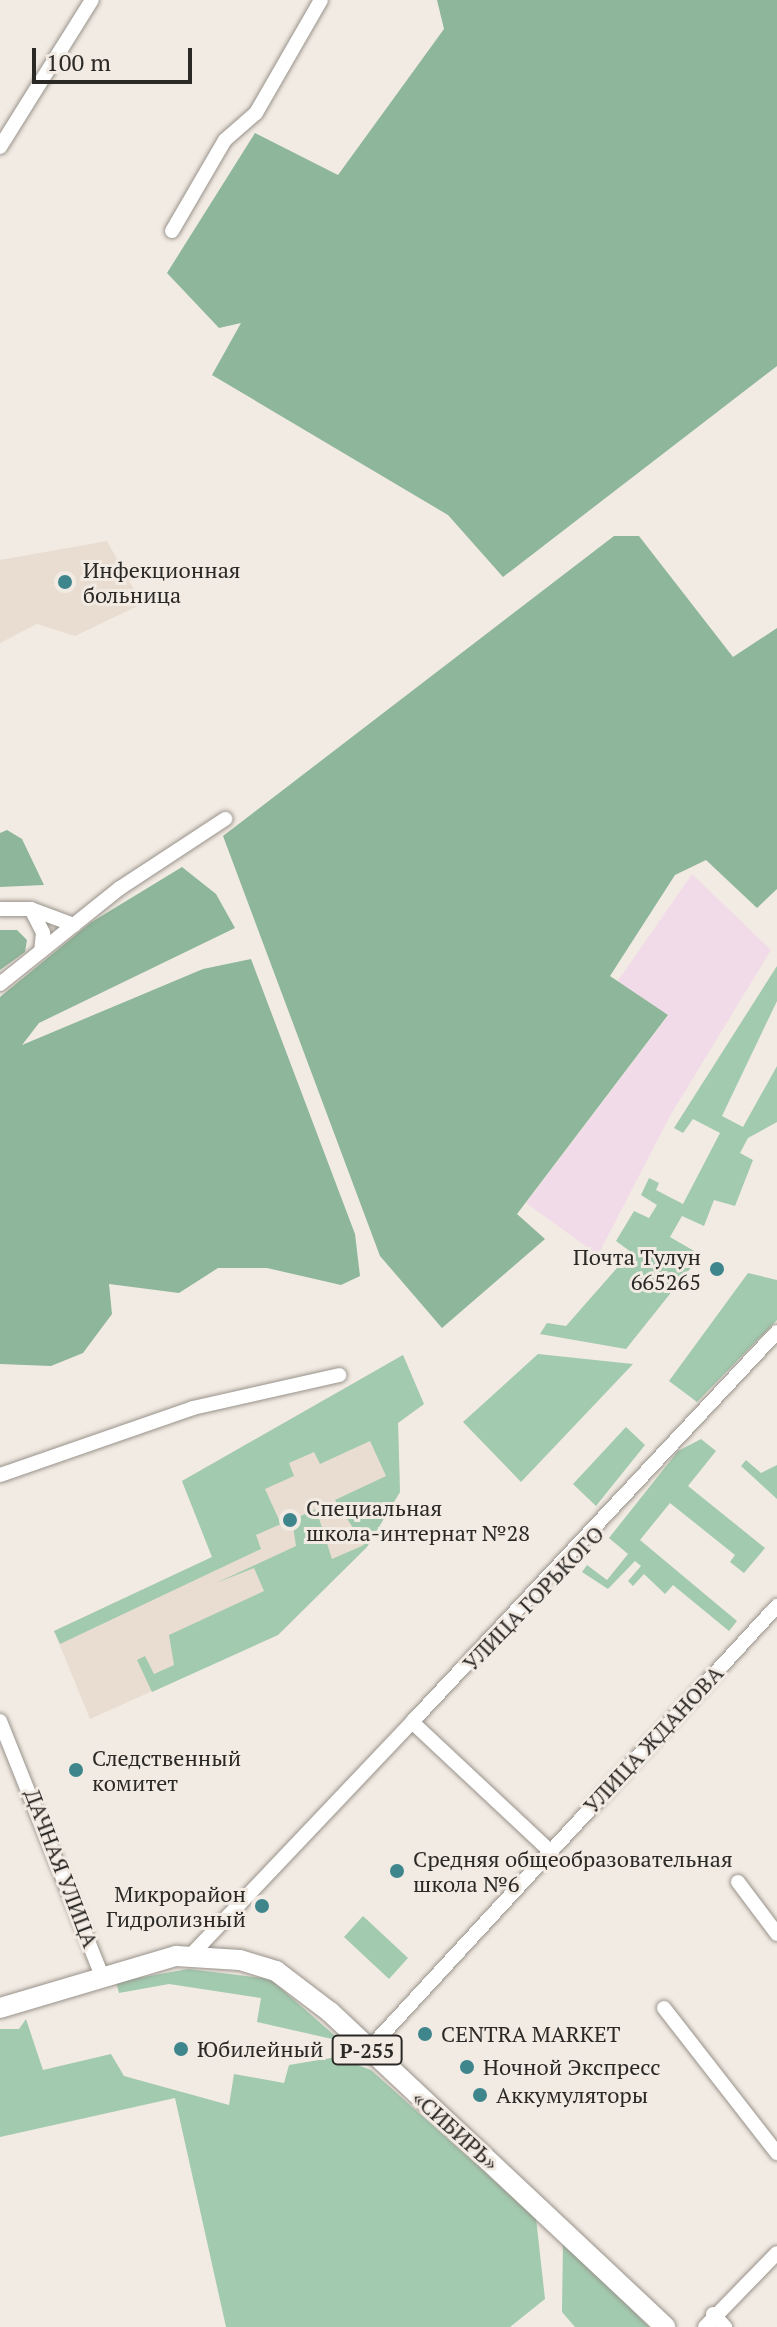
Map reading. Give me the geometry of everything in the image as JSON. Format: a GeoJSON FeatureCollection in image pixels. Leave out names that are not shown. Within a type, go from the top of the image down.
{"type":"FeatureCollection","features":[{"type":"Feature","properties":{"kind":"highway","name":"«СИБИРЬ»"},"geometry":{"type":"LineString","coordinates":[[0,2008],[101,1973],[192,1954],[276,1971],[368,2050],[665,2327]]}},
{"type":"Feature","properties":{"kind":"street"},"geometry":{"type":"LineString","coordinates":[[0,147],[92,0]]}},
{"type":"Feature","properties":{"kind":"street"},"geometry":{"type":"LineString","coordinates":[[172,231],[225,140],[256,113],[321,0]]}},
{"type":"Feature","properties":{"kind":"street"},"geometry":{"type":"LineString","coordinates":[[0,984],[74,925],[225,819]]}},
{"type":"Feature","properties":{"kind":"street"},"geometry":{"type":"LineString","coordinates":[[0,909],[31,909],[74,925]]}},
{"type":"Feature","properties":{"kind":"street"},"geometry":{"type":"LineString","coordinates":[[31,909],[43,933],[41,951]]}},
{"type":"Feature","properties":{"kind":"street","name":"УЛИЦА ГОРЬКОГО"},"geometry":{"type":"LineString","coordinates":[[192,1954],[777,1332]]}},
{"type":"Feature","properties":{"kind":"street"},"geometry":{"type":"LineString","coordinates":[[0,1475],[193,1408],[339,1375]]}},
{"type":"Feature","properties":{"kind":"street","name":"УЛИЦА ЖДАНОВА"},"geometry":{"type":"LineString","coordinates":[[368,2050],[777,1606]]}},
{"type":"Feature","properties":{"kind":"street","name":"ДАЧНАЯ УЛИЦА"},"geometry":{"type":"LineString","coordinates":[[0,1721],[71,1890],[101,1973]]}},
{"type":"Feature","properties":{"kind":"street"},"geometry":{"type":"LineString","coordinates":[[412,1722],[550,1851]]}},
{"type":"Feature","properties":{"kind":"street"},"geometry":{"type":"LineString","coordinates":[[738,1882],[777,1934]]}},
{"type":"Feature","properties":{"kind":"street"},"geometry":{"type":"LineString","coordinates":[[664,2008],[777,2153]]}},
{"type":"Feature","properties":{"kind":"street"},"geometry":{"type":"LineString","coordinates":[[725,2327],[709,2321],[777,2253]]}},
{"type":"Feature","properties":{"kind":"shaded area","name":"Инфекционная больница"},"geometry":{"type":"Polygon","coordinates":[[[107,541],[142,604],[75,636],[37,624],[0,643],[0,560],[107,541]]]}},
{"type":"Feature","properties":{"kind":"shaded area"},"geometry":{"type":"Polygon","coordinates":[[[692,874],[771,950],[670,1116],[598,1255],[526,1203],[668,1016],[617,982],[692,874]]]}},
{"type":"Feature","properties":{"kind":"shaded area","name":"Специальная школа-интернат №28"},"geometry":{"type":"Polygon","coordinates":[[[403,1355],[424,1404],[398,1423],[400,1492],[367,1547],[278,1635],[90,1719],[54,1631],[212,1557],[182,1481],[403,1355]]]}},
{"type":"Feature","properties":{"kind":"green space"},"geometry":{"type":"Polygon","coordinates":[[[437,0],[777,0],[777,366],[503,577],[448,515],[212,375],[241,323],[219,328],[167,273],[255,133],[338,175],[444,29],[437,0]]]}},
{"type":"Feature","properties":{"kind":"green space"},"geometry":{"type":"Polygon","coordinates":[[[614,536],[639,536],[733,657],[777,628],[777,889],[757,908],[706,860],[675,875],[610,976],[668,1015],[517,1214],[545,1239],[442,1328],[380,1256],[223,836],[614,536]]]}},
{"type":"Feature","properties":{"kind":"green space"},"geometry":{"type":"Polygon","coordinates":[[[7,830],[22,839],[44,885],[0,887],[0,833],[7,830]]]}},
{"type":"Feature","properties":{"kind":"green space"},"geometry":{"type":"Polygon","coordinates":[[[182,867],[216,894],[235,928],[39,1023],[22,1045],[203,969],[251,959],[355,1234],[360,1276],[341,1285],[267,1268],[218,1268],[179,1293],[109,1284],[112,1314],[83,1353],[51,1366],[0,1364],[0,997],[90,923],[182,867]]]}},
{"type":"Feature","properties":{"kind":"green space"},"geometry":{"type":"Polygon","coordinates":[[[0,930],[17,930],[27,940],[25,952],[0,970],[0,930]]]}},
{"type":"Feature","properties":{"kind":"green space"},"geometry":{"type":"Polygon","coordinates":[[[777,966],[777,1001],[722,1116],[743,1127],[777,1066],[777,1122],[748,1138],[740,1153],[753,1160],[735,1206],[714,1200],[704,1226],[682,1216],[670,1237],[701,1255],[626,1349],[540,1334],[547,1323],[566,1326],[631,1252],[616,1241],[634,1211],[649,1218],[657,1205],[641,1195],[649,1178],[659,1183],[656,1190],[683,1204],[720,1133],[693,1119],[683,1133],[674,1128],[777,966]]]}},
{"type":"Feature","properties":{"kind":"green space"},"geometry":{"type":"Polygon","coordinates":[[[748,1273],[777,1280],[777,1320],[697,1402],[669,1381],[748,1273]]]}},
{"type":"Feature","properties":{"kind":"green space"},"geometry":{"type":"Polygon","coordinates":[[[538,1354],[633,1364],[521,1482],[463,1422],[538,1354]]]}},
{"type":"Feature","properties":{"kind":"green space","name":"Специальная школа-интернат №28"},"geometry":{"type":"Polygon","coordinates":[[[403,1355],[424,1404],[398,1423],[400,1492],[367,1547],[278,1635],[152,1692],[137,1660],[145,1656],[154,1674],[174,1665],[169,1635],[264,1591],[254,1568],[216,1583],[296,1546],[292,1520],[316,1509],[332,1559],[364,1545],[335,1500],[386,1476],[370,1441],[320,1464],[314,1452],[289,1463],[294,1476],[265,1489],[281,1524],[256,1535],[261,1549],[60,1644],[54,1631],[212,1557],[182,1481],[403,1355]]]}},
{"type":"Feature","properties":{"kind":"green space"},"geometry":{"type":"Polygon","coordinates":[[[626,1427],[645,1445],[596,1506],[573,1484],[626,1427]]]}},
{"type":"Feature","properties":{"kind":"green space"},"geometry":{"type":"Polygon","coordinates":[[[701,1439],[716,1451],[688,1486],[765,1548],[744,1573],[730,1562],[735,1555],[670,1503],[640,1540],[737,1621],[729,1631],[673,1585],[665,1594],[644,1574],[633,1586],[628,1581],[641,1566],[635,1561],[608,1589],[582,1572],[587,1565],[607,1580],[628,1554],[609,1538],[678,1451],[701,1439]]]}},
{"type":"Feature","properties":{"kind":"green space"},"geometry":{"type":"Polygon","coordinates":[[[746,1460],[761,1473],[777,1465],[777,1499],[741,1466],[746,1460]]]}},
{"type":"Feature","properties":{"kind":"green space"},"geometry":{"type":"Polygon","coordinates":[[[363,1916],[408,1958],[389,1979],[344,1937],[363,1916]]]}},
{"type":"Feature","properties":{"kind":"green space"},"geometry":{"type":"Polygon","coordinates":[[[188,1969],[270,1979],[341,2041],[257,2022],[261,1998],[169,1984],[119,1993],[116,1982],[188,1969]]]}},
{"type":"Feature","properties":{"kind":"green space"},"geometry":{"type":"Polygon","coordinates":[[[26,2019],[43,2070],[111,2054],[124,2076],[229,2105],[234,2074],[284,2083],[289,2065],[337,2057],[371,2070],[536,2218],[545,2299],[510,2327],[226,2327],[175,2098],[0,2137],[0,2029],[19,2029],[26,2019]]]}},
{"type":"Feature","properties":{"kind":"green space"},"geometry":{"type":"Polygon","coordinates":[[[563,2241],[649,2327],[575,2327],[562,2312],[563,2241]]]}},
{"type":"Feature","properties":{"kind":"place","name":"Инфекционная больница"},"geometry":{"type":"Point","coordinates":[65,582]}},
{"type":"Feature","properties":{"kind":"place","name":"Почта Тулун 665265"},"geometry":{"type":"Point","coordinates":[717,1269]}},
{"type":"Feature","properties":{"kind":"place","name":"Специальная школа-интернат №28"},"geometry":{"type":"Point","coordinates":[290,1520]}},
{"type":"Feature","properties":{"kind":"place","name":"Следственный комитет"},"geometry":{"type":"Point","coordinates":[76,1770]}},
{"type":"Feature","properties":{"kind":"place","name":"Средняя общеобразовательная школа №6"},"geometry":{"type":"Point","coordinates":[397,1871]}},
{"type":"Feature","properties":{"kind":"place","name":"Микрорайон Гидролизный"},"geometry":{"type":"Point","coordinates":[262,1906]}},
{"type":"Feature","properties":{"kind":"place","name":"CENTRA MARKET"},"geometry":{"type":"Point","coordinates":[425,2034]}},
{"type":"Feature","properties":{"kind":"place","name":"Юбилейный"},"geometry":{"type":"Point","coordinates":[181,2049]}},
{"type":"Feature","properties":{"kind":"place","name":"Ночной Экспресс"},"geometry":{"type":"Point","coordinates":[467,2067]}},
{"type":"Feature","properties":{"kind":"place","name":"Аккумуляторы"},"geometry":{"type":"Point","coordinates":[480,2095]}}]}
